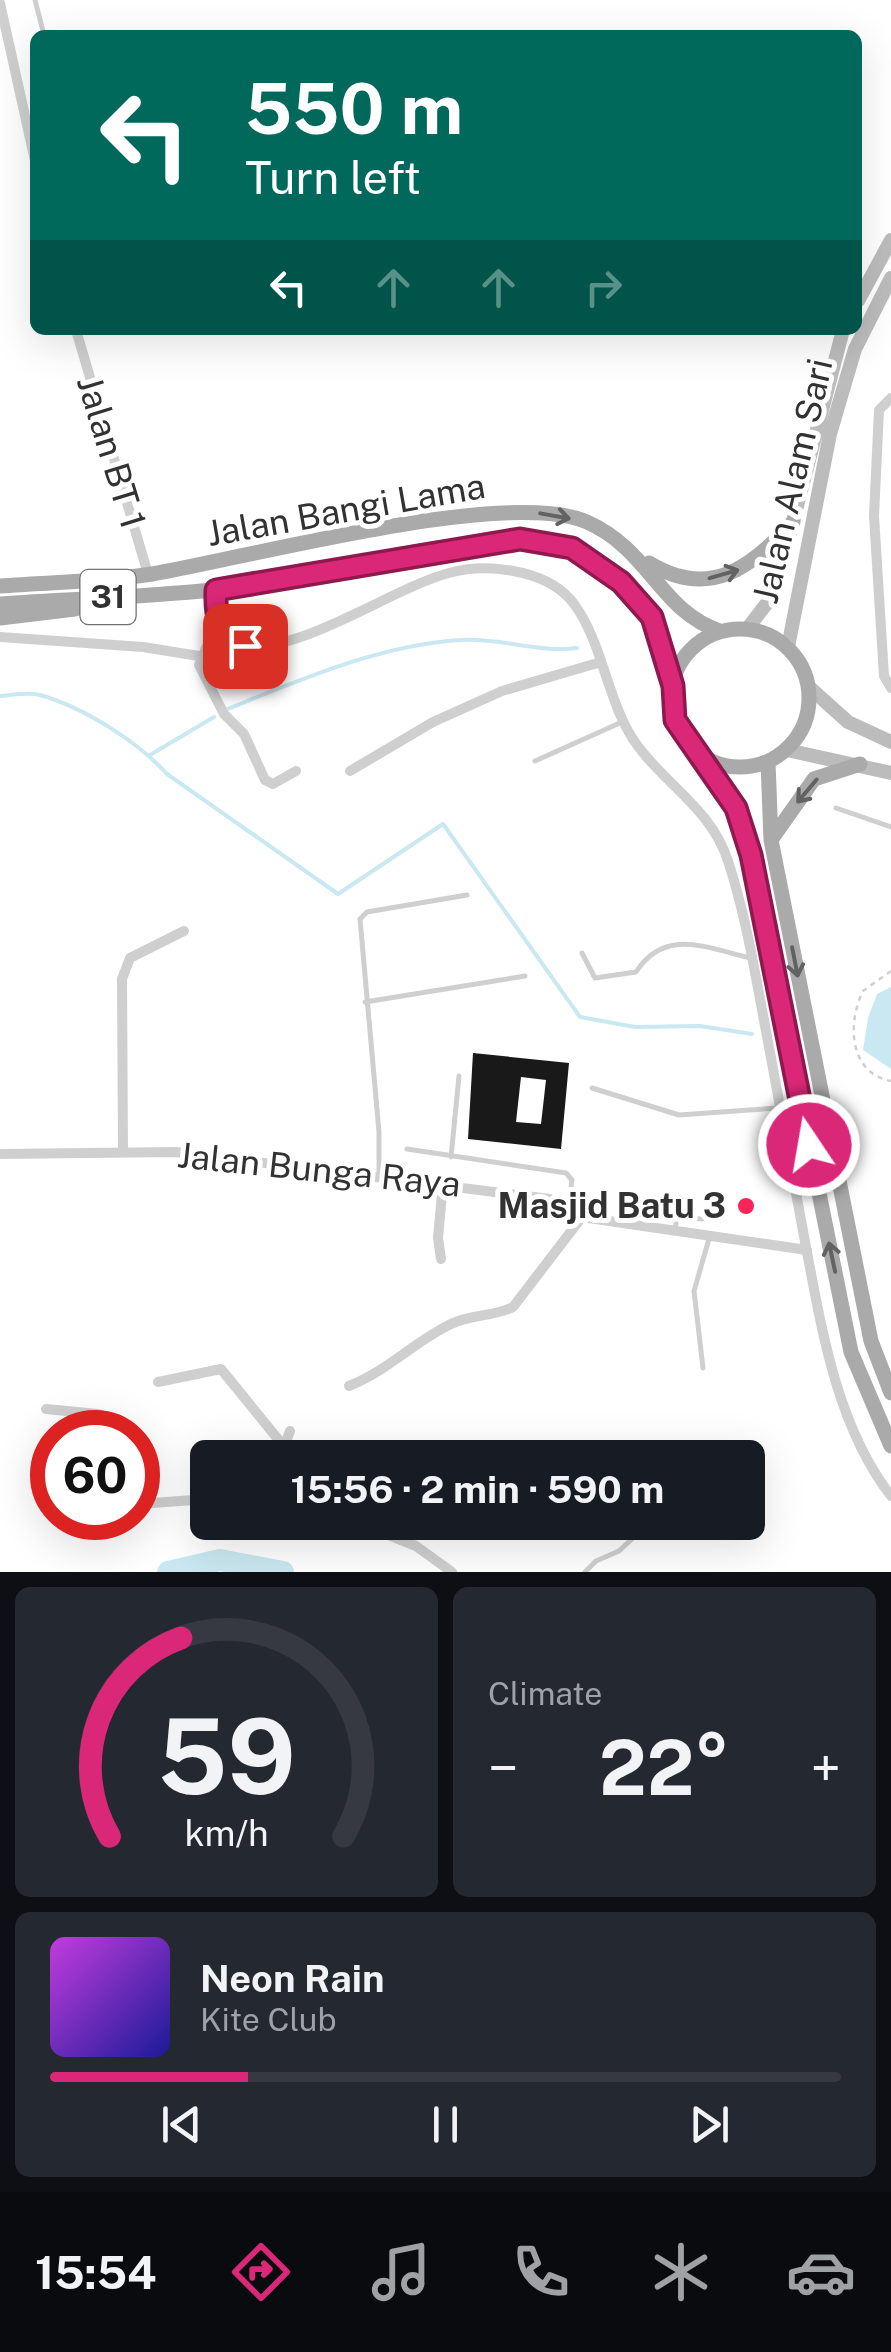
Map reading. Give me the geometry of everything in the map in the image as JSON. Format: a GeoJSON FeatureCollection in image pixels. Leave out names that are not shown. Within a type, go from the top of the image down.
{"type":"FeatureCollection","features":[{"type":"Feature","properties":{"kind":"main road","name":"Jalan Bangi Lama"},"geometry":{"type":"LineString","coordinates":[[0,586],[148,574],[456,517],[528,511],[586,521],[641,558],[679,610],[720,631]]}},
{"type":"Feature","properties":{"kind":"main road"},"geometry":{"type":"LineString","coordinates":[[641,558],[668,574],[700,581],[737,571],[760,558],[793,522]]}},
{"type":"Feature","properties":{"kind":"main road","name":"Jalan Bangi Lama"},"geometry":{"type":"LineString","coordinates":[[0,604],[216,590],[520,539],[572,548],[621,582],[652,617],[673,686],[675,720],[736,808],[751,855],[852,1352],[891,1446]]}},
{"type":"Feature","properties":{"kind":"main road","name":"Jalan Bangi Lama"},"geometry":{"type":"LineString","coordinates":[[0,618],[84,608],[132,595]]}},
{"type":"Feature","properties":{"kind":"main road"},"geometry":{"type":"LineString","coordinates":[[673,686],[686,654],[720,631],[747,628],[769,634],[788,647],[802,666],[809,688],[809,710],[801,732],[787,750],[768,762],[747,768],[724,766],[702,756]]}},
{"type":"Feature","properties":{"kind":"main road"},"geometry":{"type":"LineString","coordinates":[[768,762],[771,840],[871,1341],[891,1393]]}},
{"type":"Feature","properties":{"kind":"main road"},"geometry":{"type":"LineString","coordinates":[[771,840],[814,779],[860,764]]}},
{"type":"Feature","properties":{"kind":"street"},"geometry":{"type":"LineString","coordinates":[[0,4],[29,107]]}},
{"type":"Feature","properties":{"kind":"street"},"geometry":{"type":"LineString","coordinates":[[862,294],[891,240]]}},
{"type":"Feature","properties":{"kind":"street","name":"Jalan Alam Sari"},"geometry":{"type":"LineString","coordinates":[[788,647],[830,434],[855,349],[891,278]]}},
{"type":"Feature","properties":{"kind":"street","name":"Jalan BT 1"},"geometry":{"type":"LineString","coordinates":[[77,335],[148,574]]}},
{"type":"Feature","properties":{"kind":"street","name":"Jalan Alam Sari"},"geometry":{"type":"LineString","coordinates":[[747,628],[774,594],[843,335]]}},
{"type":"Feature","properties":{"kind":"street"},"geometry":{"type":"LineString","coordinates":[[891,398],[879,410],[874,516],[884,676],[891,688]]}},
{"type":"Feature","properties":{"kind":"street"},"geometry":{"type":"LineString","coordinates":[[296,771],[273,784],[264,780],[244,734],[224,714],[199,665],[199,656],[206,646],[230,640],[245,646],[282,640],[318,629],[420,582],[478,568],[533,577],[569,598],[602,662],[622,722],[645,756],[718,832],[743,907],[820,1325],[856,1435],[891,1496]]}},
{"type":"Feature","properties":{"kind":"street"},"geometry":{"type":"LineString","coordinates":[[216,590],[215,615],[230,640]]}},
{"type":"Feature","properties":{"kind":"street"},"geometry":{"type":"LineString","coordinates":[[0,637],[142,647],[199,656]]}},
{"type":"Feature","properties":{"kind":"street"},"geometry":{"type":"LineString","coordinates":[[350,771],[434,722],[502,691],[602,662]]}},
{"type":"Feature","properties":{"kind":"street"},"geometry":{"type":"LineString","coordinates":[[809,688],[848,722],[891,742]]}},
{"type":"Feature","properties":{"kind":"street"},"geometry":{"type":"LineString","coordinates":[[787,750],[891,773]]}},
{"type":"Feature","properties":{"kind":"street"},"geometry":{"type":"LineString","coordinates":[[123,1151],[122,979],[130,958],[184,931]]}},
{"type":"Feature","properties":{"kind":"street","name":"Jalan Bunga Raya"},"geometry":{"type":"LineString","coordinates":[[0,1154],[176,1152],[379,1176],[550,1199],[568,1215],[807,1250]]}},
{"type":"Feature","properties":{"kind":"street"},"geometry":{"type":"LineString","coordinates":[[441,1259],[438,1235],[443,1184]]}},
{"type":"Feature","properties":{"kind":"street"},"geometry":{"type":"LineString","coordinates":[[349,1386],[378,1374],[457,1321],[499,1314],[513,1306],[582,1217]]}},
{"type":"Feature","properties":{"kind":"street"},"geometry":{"type":"LineString","coordinates":[[158,1382],[221,1370],[279,1440]]}},
{"type":"Feature","properties":{"kind":"street"},"geometry":{"type":"LineString","coordinates":[[46,1409],[56,1410]]}},
{"type":"Feature","properties":{"kind":"street"},"geometry":{"type":"LineString","coordinates":[[284,1440],[290,1431]]}},
{"type":"Feature","properties":{"kind":"street"},"geometry":{"type":"LineString","coordinates":[[160,1502],[190,1500]]}},
{"type":"Feature","properties":{"kind":"street"},"geometry":{"type":"LineString","coordinates":[[401,1540],[452,1572]]}},
{"type":"Feature","properties":{"kind":"lane"},"geometry":{"type":"LineString","coordinates":[[36,0],[43,30]]}},
{"type":"Feature","properties":{"kind":"lane"},"geometry":{"type":"LineString","coordinates":[[534,761],[622,722]]}},
{"type":"Feature","properties":{"kind":"lane"},"geometry":{"type":"LineString","coordinates":[[836,808],[891,827]]}},
{"type":"Feature","properties":{"kind":"lane"},"geometry":{"type":"LineString","coordinates":[[379,1176],[380,1132],[360,920],[367,912],[468,895]]}},
{"type":"Feature","properties":{"kind":"lane"},"geometry":{"type":"LineString","coordinates":[[582,953],[595,978],[636,972],[649,952],[670,945],[690,944],[753,958]]}},
{"type":"Feature","properties":{"kind":"lane"},"geometry":{"type":"LineString","coordinates":[[366,1002],[525,976]]}},
{"type":"Feature","properties":{"kind":"lane"},"geometry":{"type":"LineString","coordinates":[[451,1156],[460,1076]]}},
{"type":"Feature","properties":{"kind":"lane"},"geometry":{"type":"LineString","coordinates":[[592,1088],[679,1115],[780,1108]]}},
{"type":"Feature","properties":{"kind":"lane"},"geometry":{"type":"LineString","coordinates":[[407,1149],[566,1173],[572,1180],[568,1215]]}},
{"type":"Feature","properties":{"kind":"lane"},"geometry":{"type":"LineString","coordinates":[[674,1232],[677,1217],[702,1219]]}},
{"type":"Feature","properties":{"kind":"lane"},"geometry":{"type":"LineString","coordinates":[[702,1368],[694,1290],[710,1237]]}},
{"type":"Feature","properties":{"kind":"lane"},"geometry":{"type":"LineString","coordinates":[[585,1572],[627,1540]]}},
{"type":"Feature","properties":{"kind":"path"},"geometry":{"type":"LineString","coordinates":[[891,971],[863,991],[854,1048],[868,1072],[891,1081]]}},
{"type":"Feature","properties":{"kind":"water"},"geometry":{"type":"Polygon","coordinates":[[[891,987],[891,1069],[863,1050],[877,994],[891,987]]]}},
{"type":"Feature","properties":{"kind":"building"},"geometry":{"type":"Polygon","coordinates":[[[473,1053],[569,1063],[561,1149],[468,1139],[473,1053]],[[521,1077],[516,1122],[541,1124],[546,1080],[521,1077]]]}},
{"type":"Feature","properties":{"kind":"waterway"},"geometry":{"type":"LineString","coordinates":[[225,710],[342,665],[402,648],[462,640],[577,648]]}},
{"type":"Feature","properties":{"kind":"waterway"},"geometry":{"type":"LineString","coordinates":[[0,696],[40,695],[108,727],[141,749],[167,774],[338,894],[443,824],[580,1017],[635,1027],[700,1026],[752,1034]]}},
{"type":"Feature","properties":{"kind":"waterway"},"geometry":{"type":"LineString","coordinates":[[150,755],[214,717]]}},
{"type":"Feature","properties":{"kind":"waterway"},"geometry":{"type":"LineString","coordinates":[[168,1572],[220,1560],[283,1572]]}},
{"type":"Feature","properties":{"kind":"place","name":"Masjid Batu 3"},"geometry":{"type":"Point","coordinates":[746,1206]}},
{"type":"Feature","properties":{"kind":"route"},"geometry":{"type":"LineString","coordinates":[[245,646],[230,640],[215,615],[216,590],[459,546],[520,539],[572,548],[599,563],[621,582],[652,617],[673,686],[675,720],[736,808],[751,855],[809,1145]]}}]}
